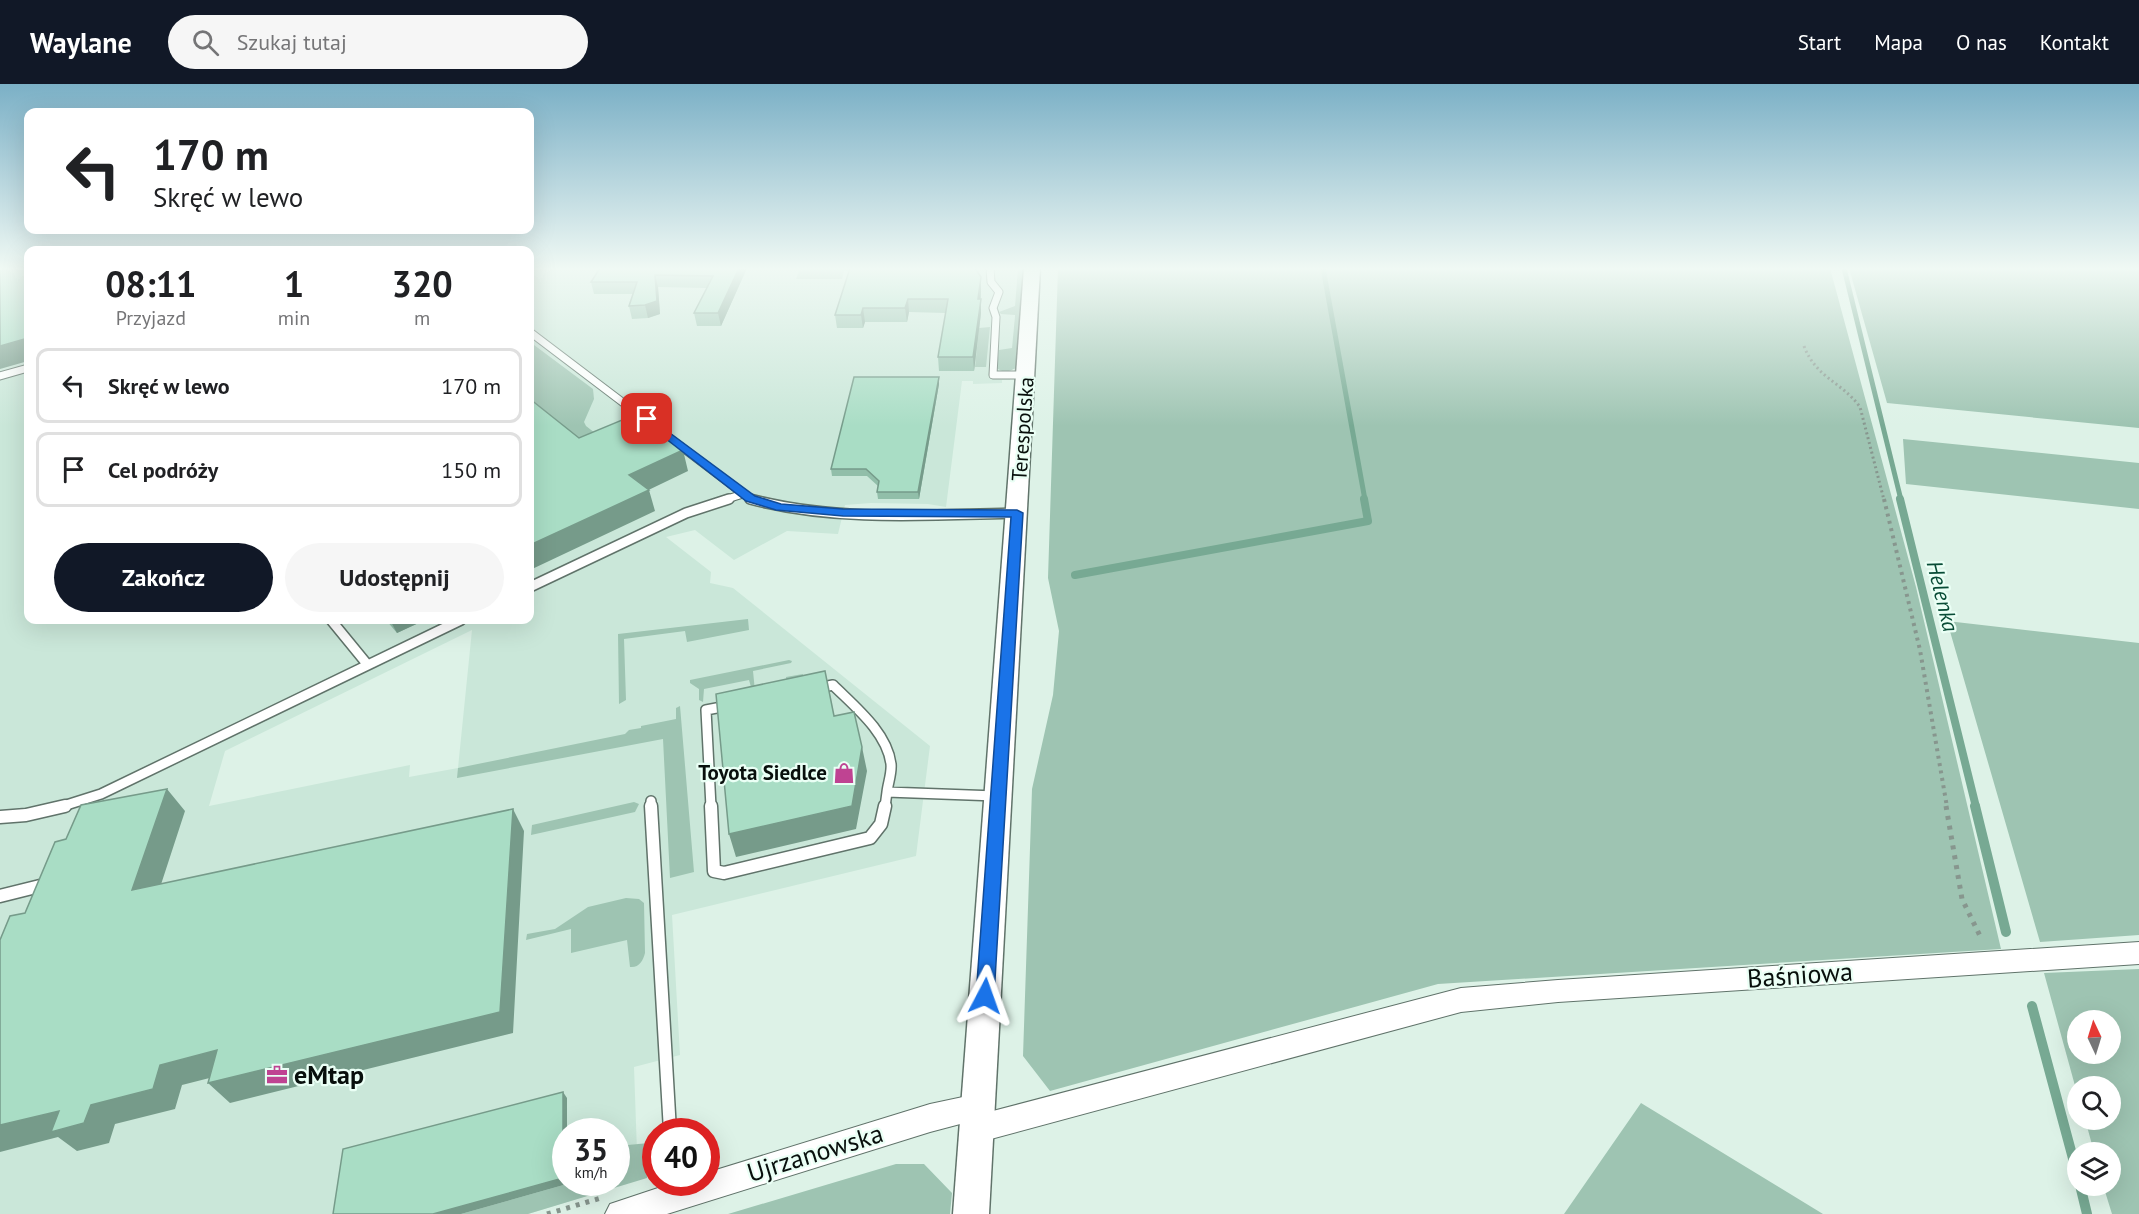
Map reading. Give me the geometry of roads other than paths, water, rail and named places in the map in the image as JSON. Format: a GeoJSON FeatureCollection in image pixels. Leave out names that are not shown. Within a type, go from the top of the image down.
{"type":"FeatureCollection","features":[{"type":"Feature","properties":{"kind":"street","name":"Terespolska"},"geometry":{"type":"LineString","coordinates":[[971,1214],[1030,321]]}},
{"type":"Feature","properties":{"kind":"street","name":"Baśniowa"},"geometry":{"type":"LineString","coordinates":[[977,1118],[1461,1000],[1558,991],[2139,953]]}},
{"type":"Feature","properties":{"kind":"street","name":"Ujrzanowska"},"geometry":{"type":"LineString","coordinates":[[720,1176],[930,1118],[977,1118]]}},
{"type":"Feature","properties":{"kind":"street","name":"Ujrzanowska"},"geometry":{"type":"LineString","coordinates":[[620,1214],[659,1196]]}},
{"type":"Feature","properties":{"kind":"lane"},"geometry":{"type":"LineString","coordinates":[[996,321],[993,375],[1027,375]]}},
{"type":"Feature","properties":{"kind":"lane"},"geometry":{"type":"LineString","coordinates":[[534,335],[750,499],[781,507],[843,513],[1017,513]]}},
{"type":"Feature","properties":{"kind":"lane"},"geometry":{"type":"LineString","coordinates":[[0,376],[24,369]]}},
{"type":"Feature","properties":{"kind":"lane"},"geometry":{"type":"LineString","coordinates":[[534,585],[686,513],[743,494]]}},
{"type":"Feature","properties":{"kind":"lane"},"geometry":{"type":"LineString","coordinates":[[334,624],[367,664]]}},
{"type":"Feature","properties":{"kind":"lane"},"geometry":{"type":"LineString","coordinates":[[0,817],[13,817],[59,808],[101,794],[452,624]]}},
{"type":"Feature","properties":{"kind":"lane"},"geometry":{"type":"LineString","coordinates":[[741,703],[706,710],[714,871],[724,873],[870,838],[877,834],[880,828],[891,762],[884,743],[833,685],[810,690]]}},
{"type":"Feature","properties":{"kind":"lane"},"geometry":{"type":"LineString","coordinates":[[887,792],[998,796]]}},
{"type":"Feature","properties":{"kind":"lane"},"geometry":{"type":"LineString","coordinates":[[651,801],[669,1118]]}},
{"type":"Feature","properties":{"kind":"lane"},"geometry":{"type":"LineString","coordinates":[[0,896],[40,886]]}},
{"type":"Feature","properties":{"kind":"waterway"},"geometry":{"type":"LineString","coordinates":[[1333,321],[1365,500]]}},
{"type":"Feature","properties":{"kind":"waterway","name":"Helenka"},"geometry":{"type":"LineString","coordinates":[[1857,321],[1901,500]]}},
{"type":"Feature","properties":{"kind":"waterway"},"geometry":{"type":"LineString","coordinates":[[1075,575],[1368,521],[1364,499]]}},
{"type":"Feature","properties":{"kind":"waterway","name":"Helenka"},"geometry":{"type":"LineString","coordinates":[[1900,499],[1976,807]]}},
{"type":"Feature","properties":{"kind":"waterway","name":"Helenka"},"geometry":{"type":"LineString","coordinates":[[1975,806],[2006,932]]}},
{"type":"Feature","properties":{"kind":"waterway","name":"Helenka"},"geometry":{"type":"LineString","coordinates":[[2032,1006],[2069,1142]]}},
{"type":"Feature","properties":{"kind":"waterway","name":"Helenka"},"geometry":{"type":"LineString","coordinates":[[2083,1196],[2087,1214]]}},
{"type":"Feature","properties":{"kind":"place","name":"Toyota Siedlce"},"geometry":{"type":"Point","coordinates":[844,773]}},
{"type":"Feature","properties":{"kind":"place","name":"eMtap"},"geometry":{"type":"Point","coordinates":[277,1075]}}]}
